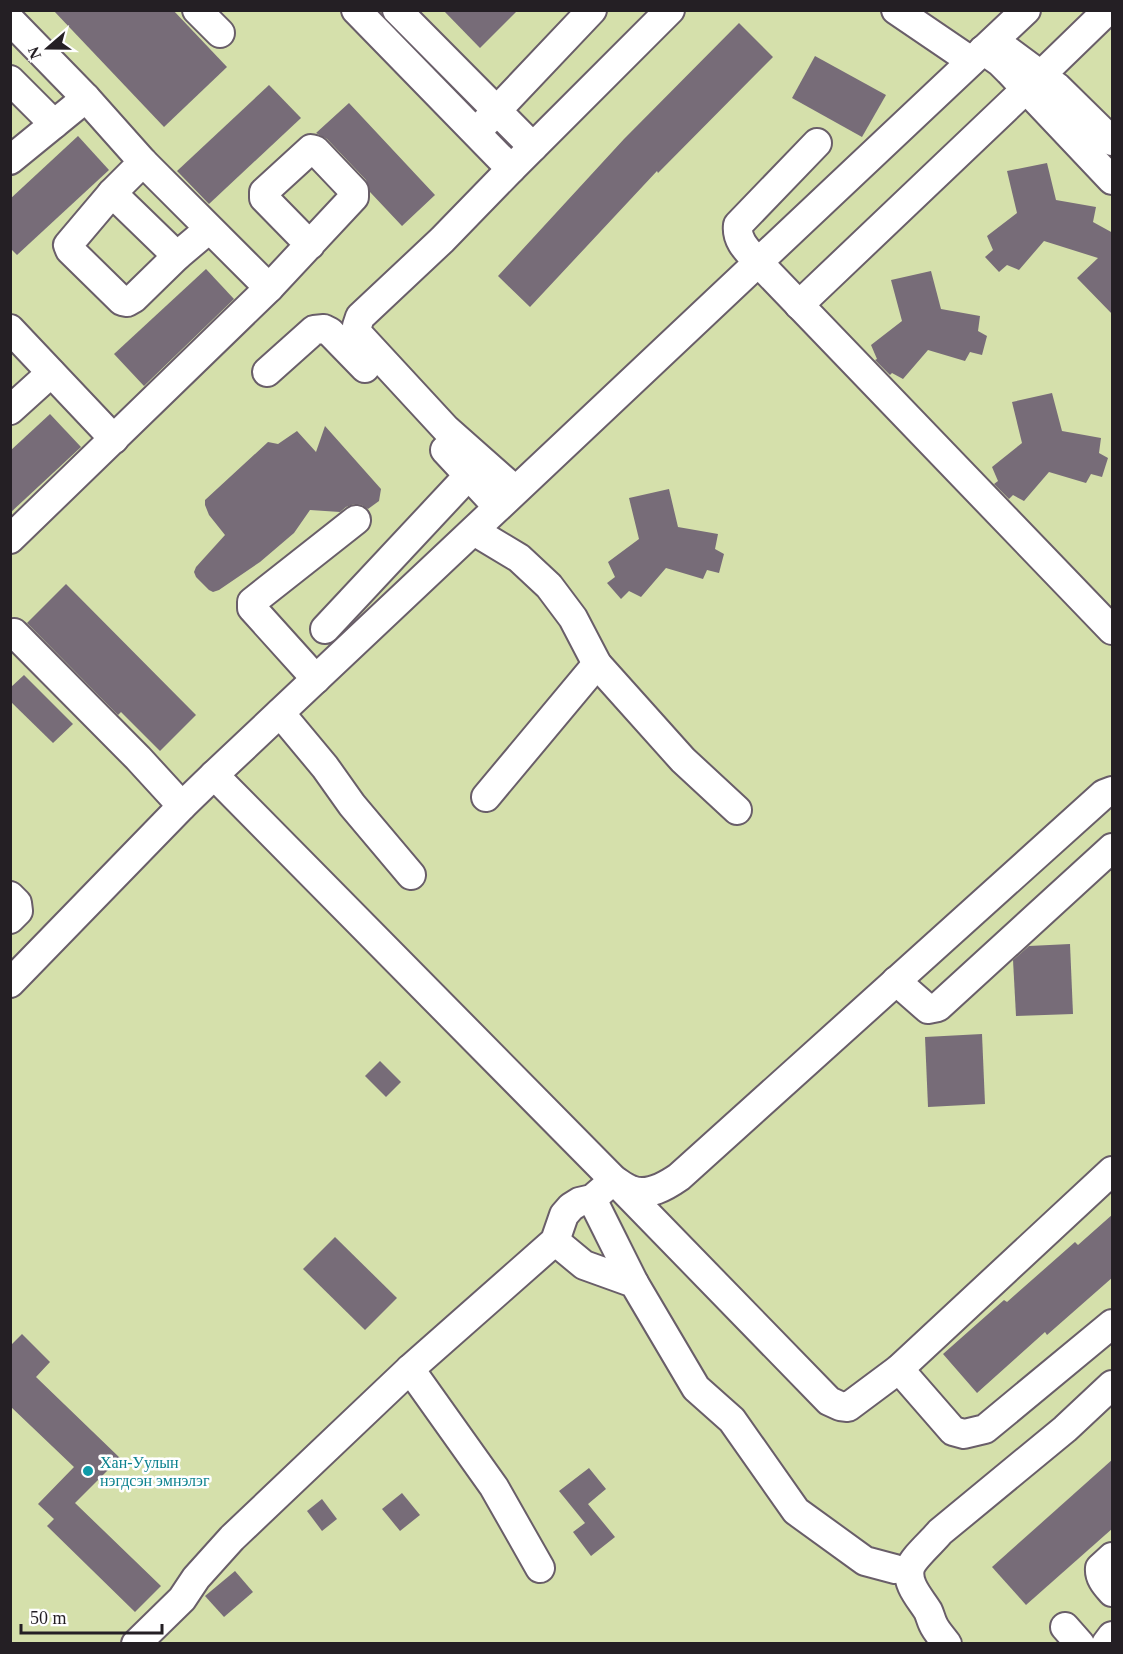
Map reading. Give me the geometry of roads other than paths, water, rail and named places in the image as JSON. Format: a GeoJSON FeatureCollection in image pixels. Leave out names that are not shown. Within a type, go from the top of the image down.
{"type":"FeatureCollection","features":[{"type":"Feature","properties":{"kind":"street"},"geometry":{"type":"LineString","coordinates":[[197,10],[220,33]]}},
{"type":"Feature","properties":{"kind":"street"},"geometry":{"type":"LineString","coordinates":[[356,10],[511,169]]}},
{"type":"Feature","properties":{"kind":"street"},"geometry":{"type":"LineString","coordinates":[[397,10],[533,147]]}},
{"type":"Feature","properties":{"kind":"street"},"geometry":{"type":"LineString","coordinates":[[476,133],[592,10]]}},
{"type":"Feature","properties":{"kind":"street"},"geometry":{"type":"LineString","coordinates":[[507,498],[357,332],[360,317],[442,240],[670,10]]}},
{"type":"Feature","properties":{"kind":"street"},"geometry":{"type":"LineString","coordinates":[[896,10],[982,50],[1034,82],[1057,87],[1113,141]]}},
{"type":"Feature","properties":{"kind":"street"},"geometry":{"type":"LineString","coordinates":[[10,983],[214,775],[1026,10]]}},
{"type":"Feature","properties":{"kind":"street"},"geometry":{"type":"LineString","coordinates":[[799,305],[1108,10]]}},
{"type":"Feature","properties":{"kind":"street"},"geometry":{"type":"LineString","coordinates":[[12,25],[86,98],[143,162],[270,288]]}},
{"type":"Feature","properties":{"kind":"street"},"geometry":{"type":"LineString","coordinates":[[10,80],[54,124]]}},
{"type":"Feature","properties":{"kind":"street"},"geometry":{"type":"LineString","coordinates":[[1034,82],[1113,180]]}},
{"type":"Feature","properties":{"kind":"street"},"geometry":{"type":"LineString","coordinates":[[10,160],[86,98]]}},
{"type":"Feature","properties":{"kind":"street"},"geometry":{"type":"LineString","coordinates":[[817,143],[738,225],[739,240],[1113,630]]}},
{"type":"Feature","properties":{"kind":"street"},"geometry":{"type":"LineString","coordinates":[[143,162],[112,193],[68,244],[70,250],[84,265],[122,301],[128,302],[209,229]]}},
{"type":"Feature","properties":{"kind":"street"},"geometry":{"type":"LineString","coordinates":[[112,193],[177,256]]}},
{"type":"Feature","properties":{"kind":"street"},"geometry":{"type":"LineString","coordinates":[[10,539],[270,288],[310,245]]}},
{"type":"Feature","properties":{"kind":"street"},"geometry":{"type":"LineString","coordinates":[[10,329],[114,439]]}},
{"type":"Feature","properties":{"kind":"street"},"geometry":{"type":"LineString","coordinates":[[267,372],[314,330],[324,329],[330,332],[469,475],[507,498]]}},
{"type":"Feature","properties":{"kind":"street"},"geometry":{"type":"LineString","coordinates":[[12,405],[51,373]]}},
{"type":"Feature","properties":{"kind":"street"},"geometry":{"type":"LineString","coordinates":[[325,629],[469,475]]}},
{"type":"Feature","properties":{"kind":"street"},"geometry":{"type":"LineString","coordinates":[[316,679],[252,609],[252,602],[356,520]]}},
{"type":"Feature","properties":{"kind":"street"},"geometry":{"type":"LineString","coordinates":[[474,531],[519,558],[549,586],[573,618],[597,664],[683,760],[737,810]]}},
{"type":"Feature","properties":{"kind":"street"},"geometry":{"type":"LineString","coordinates":[[14,633],[138,758],[182,806]]}},
{"type":"Feature","properties":{"kind":"street"},"geometry":{"type":"LineString","coordinates":[[486,797],[597,664]]}},
{"type":"Feature","properties":{"kind":"street"},"geometry":{"type":"LineString","coordinates":[[280,713],[325,767],[352,805],[411,875]]}},
{"type":"Feature","properties":{"kind":"street"},"geometry":{"type":"LineString","coordinates":[[214,775],[829,1401],[840,1406],[848,1407],[899,1369],[1113,1171]]}},
{"type":"Feature","properties":{"kind":"street"},"geometry":{"type":"LineString","coordinates":[[614,1180],[633,1191],[647,1192],[664,1187],[679,1176],[1104,794],[1113,791]]}},
{"type":"Feature","properties":{"kind":"street"},"geometry":{"type":"LineString","coordinates":[[896,981],[928,1009],[938,1007],[1113,848]]}},
{"type":"Feature","properties":{"kind":"street"},"geometry":{"type":"LineString","coordinates":[[10,896],[17,903],[18,911],[10,919]]}},
{"type":"Feature","properties":{"kind":"street"},"geometry":{"type":"LineString","coordinates":[[136,1644],[182,1599],[196,1578],[232,1538],[410,1368],[555,1241],[564,1215],[571,1207],[579,1202],[592,1199],[614,1180]]}},
{"type":"Feature","properties":{"kind":"street"},"geometry":{"type":"LineString","coordinates":[[592,1199],[634,1283],[696,1388],[732,1420],[796,1511],[865,1561],[895,1569]]}},
{"type":"Feature","properties":{"kind":"street"},"geometry":{"type":"LineString","coordinates":[[555,1241],[584,1265],[634,1283]]}},
{"type":"Feature","properties":{"kind":"street"},"geometry":{"type":"LineString","coordinates":[[899,1369],[953,1431],[964,1434],[985,1429],[1113,1324]]}},
{"type":"Feature","properties":{"kind":"street"},"geometry":{"type":"LineString","coordinates":[[410,1368],[494,1487],[540,1568]]}},
{"type":"Feature","properties":{"kind":"street"},"geometry":{"type":"LineString","coordinates":[[940,1635],[913,1588],[909,1576],[914,1559],[940,1532],[1065,1429],[1101,1407],[1113,1385]]}},
{"type":"Feature","properties":{"kind":"street"},"geometry":{"type":"LineString","coordinates":[[940,1532],[930,1535],[901,1557],[895,1569],[893,1582],[904,1602],[923,1623],[940,1635]]}},
{"type":"Feature","properties":{"kind":"street"},"geometry":{"type":"LineString","coordinates":[[1113,1557],[1100,1568],[1100,1575],[1113,1592]]}},
{"type":"Feature","properties":{"kind":"street"},"geometry":{"type":"LineString","coordinates":[[1106,1644],[1113,1636]]}},
{"type":"Feature","properties":{"kind":"place","name":"Хан-Уулын нэгдсэн эмнэлэг"},"geometry":{"type":"Point","coordinates":[88,1471]}}]}
